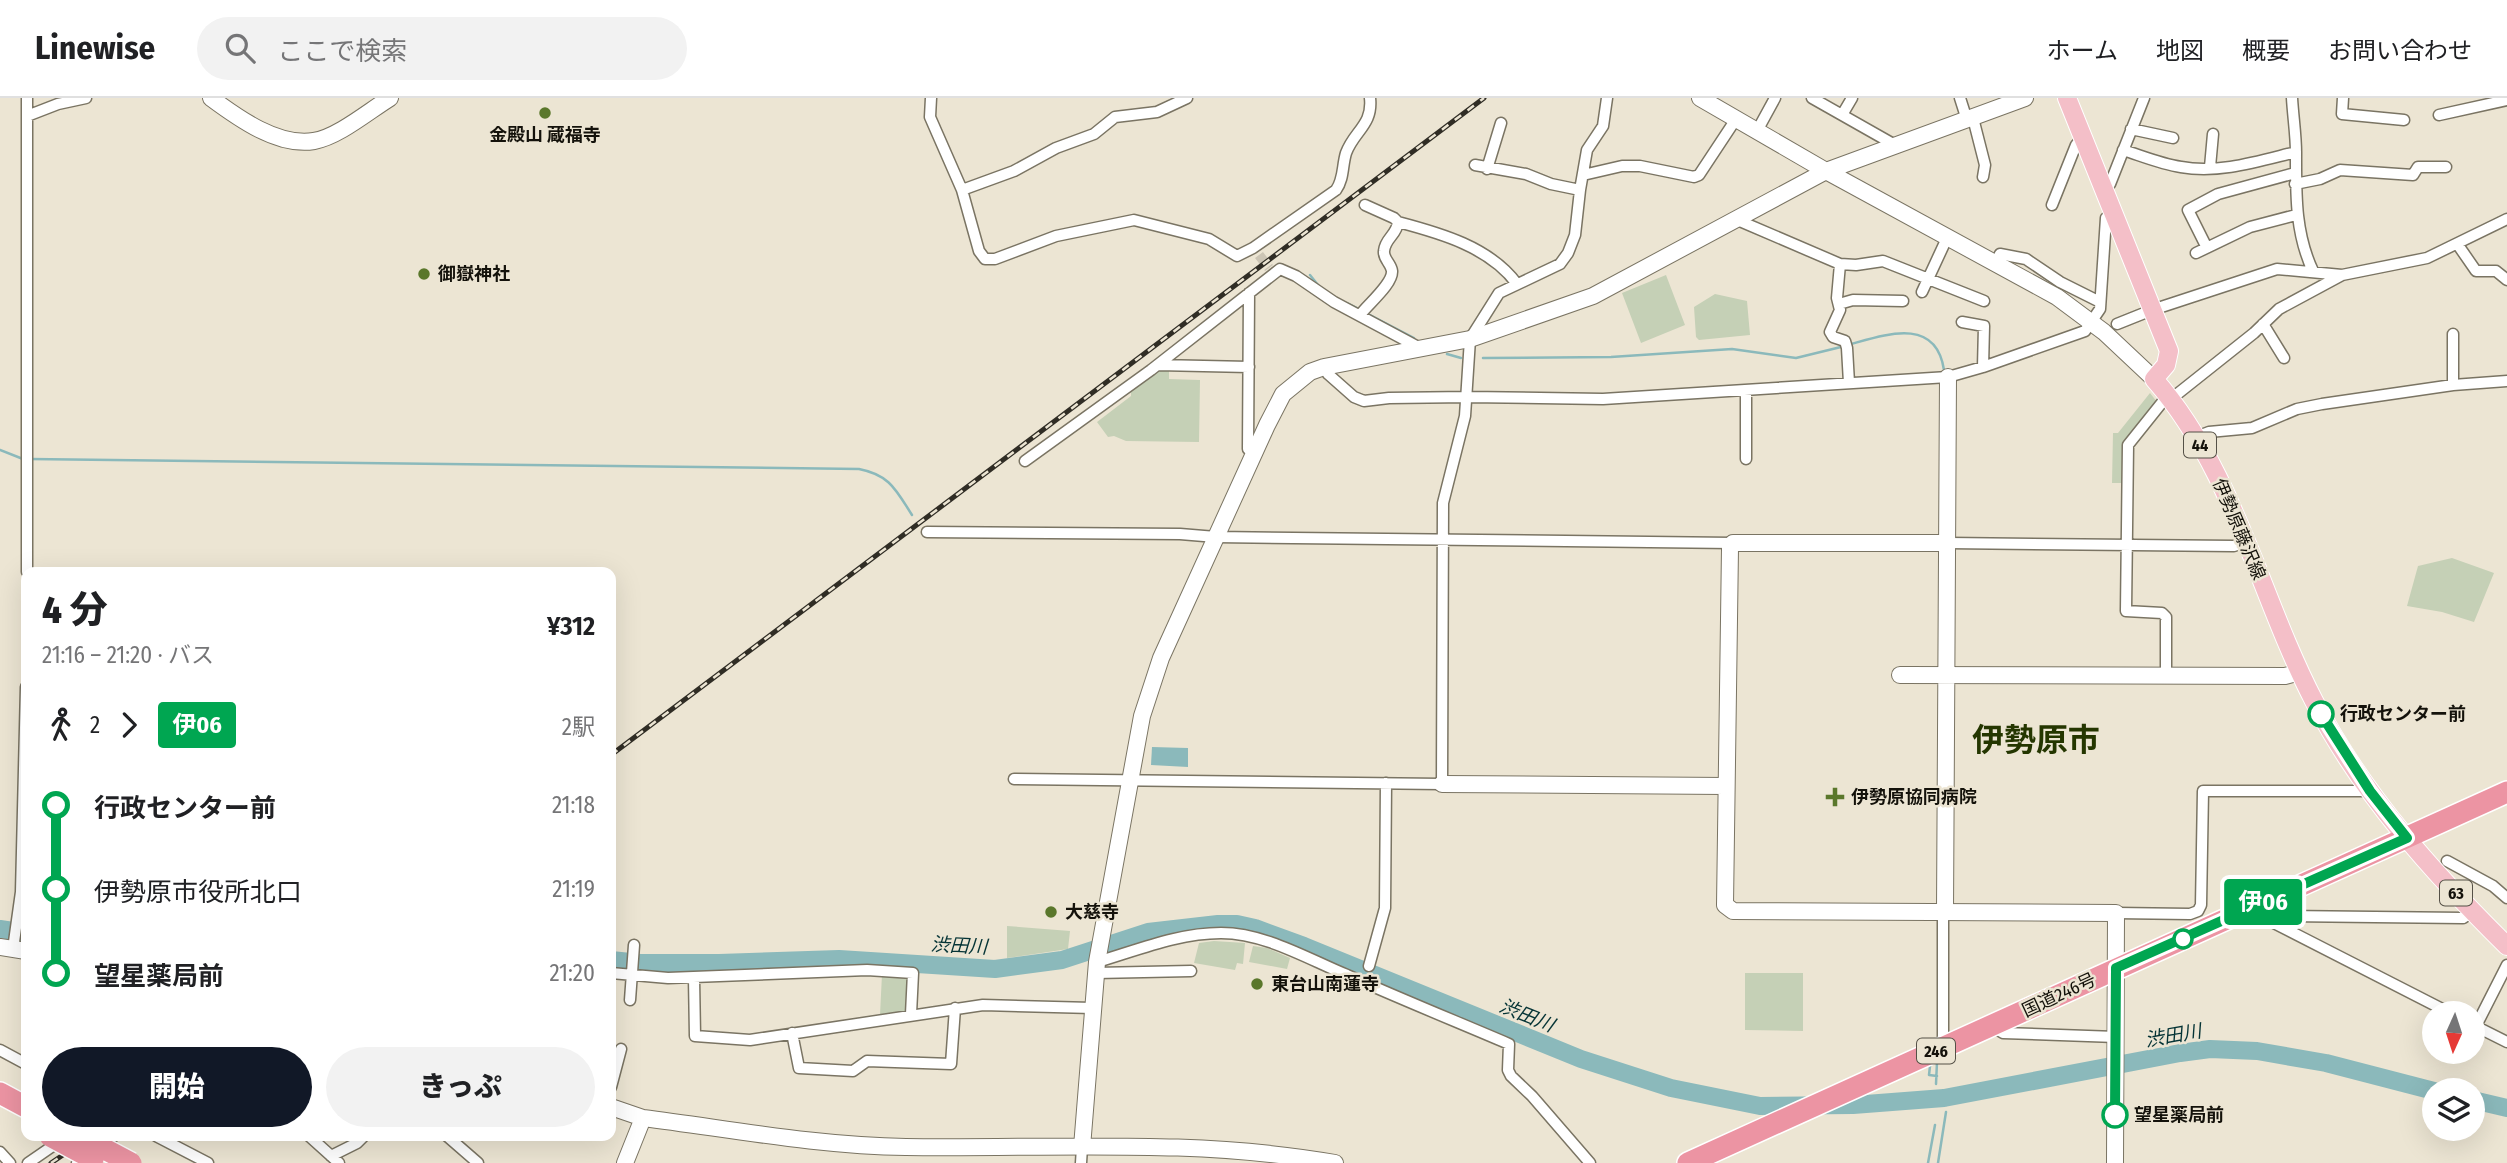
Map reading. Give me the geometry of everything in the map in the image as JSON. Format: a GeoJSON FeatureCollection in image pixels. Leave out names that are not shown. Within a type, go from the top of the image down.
{"type":"FeatureCollection","features":[{"type":"Feature","properties":{"kind":"highway","name":"国道246号"},"geometry":{"type":"LineString","coordinates":[[1701,1160],[1786,1118],[2116,968],[2261,914],[2407,838],[2507,792]]}},
{"type":"Feature","properties":{"kind":"highway"},"geometry":{"type":"LineString","coordinates":[[0,1093],[21,1104]]}},
{"type":"Feature","properties":{"kind":"highway"},"geometry":{"type":"LineString","coordinates":[[0,1109],[21,1120]]}},
{"type":"Feature","properties":{"kind":"highway"},"geometry":{"type":"LineString","coordinates":[[59,1141],[101,1163]]}},
{"type":"Feature","properties":{"kind":"highway"},"geometry":{"type":"LineString","coordinates":[[89,1141],[131,1163]]}},
{"type":"Feature","properties":{"kind":"main road"},"geometry":{"type":"LineString","coordinates":[[2067,98],[2169,351],[2166,365],[2154,379]]}},
{"type":"Feature","properties":{"kind":"main road","name":"伊勢原藤沢線"},"geometry":{"type":"LineString","coordinates":[[2154,379],[2170,397],[2212,464],[2300,671],[2331,732],[2370,791],[2407,838]]}},
{"type":"Feature","properties":{"kind":"main road","name":"63"},"geometry":{"type":"LineString","coordinates":[[2407,838],[2472,912],[2507,946]]}},
{"type":"Feature","properties":{"kind":"street"},"geometry":{"type":"LineString","coordinates":[[27,98],[27,567]]}},
{"type":"Feature","properties":{"kind":"street"},"geometry":{"type":"LineString","coordinates":[[27,116],[58,104],[86,98]]}},
{"type":"Feature","properties":{"kind":"street"},"geometry":{"type":"LineString","coordinates":[[211,98],[243,121],[267,133],[313,141],[338,131],[390,98]]}},
{"type":"Feature","properties":{"kind":"street"},"geometry":{"type":"LineString","coordinates":[[931,98],[930,117],[962,190],[979,251],[985,259],[995,259],[1056,236],[1134,220],[1209,239],[1237,256],[1256,252],[1336,190],[1341,183],[1345,155],[1370,116],[1370,98]]}},
{"type":"Feature","properties":{"kind":"street"},"geometry":{"type":"LineString","coordinates":[[962,190],[1014,171],[1056,148],[1094,134],[1115,117],[1157,113],[1187,98]]}},
{"type":"Feature","properties":{"kind":"street"},"geometry":{"type":"LineString","coordinates":[[1442,784],[1443,503],[1462,437],[1468,397],[1470,339],[1499,293],[1560,264],[1568,254],[1575,235],[1587,150],[1603,126],[1607,98]]}},
{"type":"Feature","properties":{"kind":"street"},"geometry":{"type":"LineString","coordinates":[[1700,98],[1826,171],[2057,297],[2092,322],[2154,379]]}},
{"type":"Feature","properties":{"kind":"street"},"geometry":{"type":"LineString","coordinates":[[1757,131],[1775,98]]}},
{"type":"Feature","properties":{"kind":"street"},"geometry":{"type":"LineString","coordinates":[[1812,98],[1895,145]]}},
{"type":"Feature","properties":{"kind":"street"},"geometry":{"type":"LineString","coordinates":[[1842,115],[1852,98]]}},
{"type":"Feature","properties":{"kind":"street"},"geometry":{"type":"LineString","coordinates":[[1960,98],[1986,165],[1983,177]]}},
{"type":"Feature","properties":{"kind":"street"},"geometry":{"type":"LineString","coordinates":[[1082,1155],[1097,965],[1147,694],[1161,658],[1283,394],[1301,378],[1324,367],[1470,339],[1593,296],[1826,171],[2025,98]]}},
{"type":"Feature","properties":{"kind":"street"},"geometry":{"type":"LineString","coordinates":[[2103,188],[2110,184],[2144,98]]}},
{"type":"Feature","properties":{"kind":"street"},"geometry":{"type":"LineString","coordinates":[[2293,98],[2297,215],[2313,271]]}},
{"type":"Feature","properties":{"kind":"street"},"geometry":{"type":"LineString","coordinates":[[2343,98],[2342,114],[2404,120]]}},
{"type":"Feature","properties":{"kind":"street"},"geometry":{"type":"LineString","coordinates":[[2439,115],[2507,100]]}},
{"type":"Feature","properties":{"kind":"street"},"geometry":{"type":"LineString","coordinates":[[1583,175],[1622,166],[1640,166],[1699,176],[1736,119]]}},
{"type":"Feature","properties":{"kind":"street"},"geometry":{"type":"LineString","coordinates":[[1501,123],[1481,167],[1526,174],[1551,184],[1580,190]]}},
{"type":"Feature","properties":{"kind":"street"},"geometry":{"type":"LineString","coordinates":[[2131,129],[2173,138]]}},
{"type":"Feature","properties":{"kind":"street"},"geometry":{"type":"LineString","coordinates":[[2210,167],[2213,134]]}},
{"type":"Feature","properties":{"kind":"street"},"geometry":{"type":"LineString","coordinates":[[2052,205],[2076,145],[2083,137]]}},
{"type":"Feature","properties":{"kind":"street"},"geometry":{"type":"LineString","coordinates":[[2123,150],[2185,168],[2237,166],[2296,152]]}},
{"type":"Feature","properties":{"kind":"street"},"geometry":{"type":"LineString","coordinates":[[2297,215],[2250,227],[2201,250],[2188,210],[2218,194],[2295,178],[2320,178],[2340,170],[2413,175],[2418,167],[2446,167]]}},
{"type":"Feature","properties":{"kind":"street"},"geometry":{"type":"LineString","coordinates":[[1365,205],[1398,222],[1447,235],[1474,248],[1506,269],[1517,284]]}},
{"type":"Feature","properties":{"kind":"street"},"geometry":{"type":"LineString","coordinates":[[1324,367],[1328,374],[1359,400],[1468,397],[1603,399],[1948,377],[1983,368],[2085,331],[2100,309],[2106,218],[2114,215]]}},
{"type":"Feature","properties":{"kind":"street"},"geometry":{"type":"LineString","coordinates":[[1735,219],[1840,264],[1883,261],[1984,301]]}},
{"type":"Feature","properties":{"kind":"street"},"geometry":{"type":"LineString","coordinates":[[2165,675],[2166,617],[2162,613],[2126,611],[2128,444],[2170,397],[2279,309],[2342,275],[2427,258],[2507,219]]}},
{"type":"Feature","properties":{"kind":"street"},"geometry":{"type":"LineString","coordinates":[[1360,315],[1389,283],[1391,267],[1384,257],[1384,250],[1387,241],[1394,235],[1398,222]]}},
{"type":"Feature","properties":{"kind":"street"},"geometry":{"type":"LineString","coordinates":[[1922,292],[1947,238]]}},
{"type":"Feature","properties":{"kind":"street"},"geometry":{"type":"LineString","coordinates":[[2458,245],[2476,271],[2496,271],[2507,280]]}},
{"type":"Feature","properties":{"kind":"street"},"geometry":{"type":"LineString","coordinates":[[1995,264],[2000,254],[2026,258],[2060,282],[2100,302]]}},
{"type":"Feature","properties":{"kind":"street"},"geometry":{"type":"LineString","coordinates":[[1840,264],[1837,298],[1840,310],[1830,332],[1846,345],[1849,383]]}},
{"type":"Feature","properties":{"kind":"street"},"geometry":{"type":"LineString","coordinates":[[1026,461],[1158,365],[1249,293],[1271,270],[1280,269],[1296,276],[1324,295],[1420,348]]}},
{"type":"Feature","properties":{"kind":"street"},"geometry":{"type":"LineString","coordinates":[[2117,324],[2277,269],[2342,275]]}},
{"type":"Feature","properties":{"kind":"street"},"geometry":{"type":"LineString","coordinates":[[1249,293],[1248,449],[1254,454]]}},
{"type":"Feature","properties":{"kind":"street"},"geometry":{"type":"LineString","coordinates":[[1839,304],[1853,300],[1903,301]]}},
{"type":"Feature","properties":{"kind":"street"},"geometry":{"type":"LineString","coordinates":[[1962,322],[1990,327],[1983,368]]}},
{"type":"Feature","properties":{"kind":"street"},"geometry":{"type":"LineString","coordinates":[[2263,324],[2284,358]]}},
{"type":"Feature","properties":{"kind":"street"},"geometry":{"type":"LineString","coordinates":[[2453,385],[2454,334]]}},
{"type":"Feature","properties":{"kind":"street"},"geometry":{"type":"LineString","coordinates":[[1158,365],[1249,367]]}},
{"type":"Feature","properties":{"kind":"street"},"geometry":{"type":"LineString","coordinates":[[1943,1048],[1948,377]]}},
{"type":"Feature","properties":{"kind":"street"},"geometry":{"type":"LineString","coordinates":[[2196,437],[2209,432],[2252,428],[2309,407],[2453,385],[2507,381]]}},
{"type":"Feature","properties":{"kind":"street"},"geometry":{"type":"LineString","coordinates":[[1746,390],[1746,460]]}},
{"type":"Feature","properties":{"kind":"street"},"geometry":{"type":"LineString","coordinates":[[927,532],[1733,543],[2234,546],[2245,542]]}},
{"type":"Feature","properties":{"kind":"street"},"geometry":{"type":"LineString","coordinates":[[1733,543],[1730,548],[1726,786],[1725,903],[1729,910],[2190,914],[2198,911],[2201,905],[2203,791],[2370,791]]}},
{"type":"Feature","properties":{"kind":"street"},"geometry":{"type":"LineString","coordinates":[[1900,676],[2285,676],[2300,671]]}},
{"type":"Feature","properties":{"kind":"street"},"geometry":{"type":"LineString","coordinates":[[1014,779],[1726,786]]}},
{"type":"Feature","properties":{"kind":"street"},"geometry":{"type":"LineString","coordinates":[[1369,965],[1385,908],[1386,783]]}},
{"type":"Feature","properties":{"kind":"street"},"geometry":{"type":"LineString","coordinates":[[2446,860],[2493,886],[2507,898]]}},
{"type":"Feature","properties":{"kind":"street"},"geometry":{"type":"LineString","coordinates":[[13,947],[21,892]]}},
{"type":"Feature","properties":{"kind":"street"},"geometry":{"type":"LineString","coordinates":[[2261,914],[2463,918],[2472,912]]}},
{"type":"Feature","properties":{"kind":"street"},"geometry":{"type":"LineString","coordinates":[[2115,1163],[2116,913]]}},
{"type":"Feature","properties":{"kind":"street"},"geometry":{"type":"LineString","coordinates":[[2261,914],[2427,1001]]}},
{"type":"Feature","properties":{"kind":"street"},"geometry":{"type":"LineString","coordinates":[[1097,965],[1144,946],[1195,936],[1230,934],[1264,941],[1364,981],[1509,1044],[1508,1070],[1511,1076],[1532,1096],[1590,1163]]}},
{"type":"Feature","properties":{"kind":"street"},"geometry":{"type":"LineString","coordinates":[[630,1000],[634,944]]}},
{"type":"Feature","properties":{"kind":"street"},"geometry":{"type":"LineString","coordinates":[[1097,965],[1191,971]]}},
{"type":"Feature","properties":{"kind":"street"},"geometry":{"type":"LineString","coordinates":[[2485,1007],[2507,965]]}},
{"type":"Feature","properties":{"kind":"street"},"geometry":{"type":"LineString","coordinates":[[616,973],[694,978],[815,971],[913,973],[911,1014]]}},
{"type":"Feature","properties":{"kind":"street"},"geometry":{"type":"LineString","coordinates":[[694,978],[695,1036],[750,1040],[983,1005],[1092,1008]]}},
{"type":"Feature","properties":{"kind":"street"},"geometry":{"type":"LineString","coordinates":[[792,1033],[799,1068],[853,1071],[867,1060],[951,1064],[955,1009]]}},
{"type":"Feature","properties":{"kind":"street"},"geometry":{"type":"LineString","coordinates":[[1991,1026],[2003,1033],[2116,1037]]}},
{"type":"Feature","properties":{"kind":"street"},"geometry":{"type":"LineString","coordinates":[[2485,1031],[2507,1042]]}},
{"type":"Feature","properties":{"kind":"street"},"geometry":{"type":"LineString","coordinates":[[616,1068],[621,1049]]}},
{"type":"Feature","properties":{"kind":"street"},"geometry":{"type":"LineString","coordinates":[[0,1050],[21,1061]]}},
{"type":"Feature","properties":{"kind":"street"},"geometry":{"type":"LineString","coordinates":[[616,1109],[643,1118],[876,1146],[1082,1155],[1214,1149],[1279,1159],[1335,1163]]}},
{"type":"Feature","properties":{"kind":"street"},"geometry":{"type":"LineString","coordinates":[[625,1163],[643,1118]]}},
{"type":"Feature","properties":{"kind":"street"},"geometry":{"type":"LineString","coordinates":[[28,1163],[61,1141]]}},
{"type":"Feature","properties":{"kind":"street"},"geometry":{"type":"LineString","coordinates":[[77,1163],[107,1141]]}},
{"type":"Feature","properties":{"kind":"street"},"geometry":{"type":"LineString","coordinates":[[165,1141],[200,1161]]}},
{"type":"Feature","properties":{"kind":"street"},"geometry":{"type":"LineString","coordinates":[[314,1141],[335,1160],[359,1141]]}},
{"type":"Feature","properties":{"kind":"street"},"geometry":{"type":"LineString","coordinates":[[453,1141],[478,1163]]}},
{"type":"Feature","properties":{"kind":"street"},"geometry":{"type":"LineString","coordinates":[[0,1152],[10,1163]]}},
{"type":"Feature","properties":{"kind":"green space"},"geometry":{"type":"Polygon","coordinates":[[[1666,275],[1685,325],[1641,343],[1622,293],[1666,275]]]}},
{"type":"Feature","properties":{"kind":"green space"},"geometry":{"type":"Polygon","coordinates":[[[1715,294],[1747,301],[1750,335],[1699,340],[1696,337],[1694,307],[1715,294]]]}},
{"type":"Feature","properties":{"kind":"green space"},"geometry":{"type":"Polygon","coordinates":[[[1157,370],[1169,370],[1169,379],[1200,380],[1199,442],[1126,441],[1114,436],[1108,437],[1097,422],[1131,396],[1131,388],[1157,370]]]}},
{"type":"Feature","properties":{"kind":"green space"},"geometry":{"type":"Polygon","coordinates":[[[2150,393],[2157,402],[2125,443],[2124,483],[2112,483],[2113,433],[2118,433],[2150,393]]]}},
{"type":"Feature","properties":{"kind":"green space"},"geometry":{"type":"Polygon","coordinates":[[[2452,558],[2494,573],[2474,622],[2442,612],[2407,606],[2418,566],[2452,558]]]}},
{"type":"Feature","properties":{"kind":"green space"},"geometry":{"type":"Polygon","coordinates":[[[1007,926],[1070,931],[1068,949],[1007,958],[1007,926]]]}},
{"type":"Feature","properties":{"kind":"green space"},"geometry":{"type":"Polygon","coordinates":[[[1199,943],[1245,943],[1243,964],[1237,963],[1235,970],[1194,963],[1199,943]]]}},
{"type":"Feature","properties":{"kind":"green space"},"geometry":{"type":"Polygon","coordinates":[[[1253,946],[1267,948],[1290,958],[1287,969],[1249,962],[1253,946]]]}},
{"type":"Feature","properties":{"kind":"green space"},"geometry":{"type":"Polygon","coordinates":[[[1745,973],[1803,973],[1803,1031],[1745,1030],[1745,973]]]}},
{"type":"Feature","properties":{"kind":"green space"},"geometry":{"type":"Polygon","coordinates":[[[882,974],[910,978],[907,1011],[880,1015],[882,974]]]}},
{"type":"Feature","properties":{"kind":"water"},"geometry":{"type":"Polygon","coordinates":[[[1152,747],[1188,748],[1188,767],[1151,765],[1152,747]]]}},
{"type":"Feature","properties":{"kind":"waterway"},"geometry":{"type":"LineString","coordinates":[[1310,275],[1318,285]]}},
{"type":"Feature","properties":{"kind":"waterway"},"geometry":{"type":"LineString","coordinates":[[1347,303],[1357,308]]}},
{"type":"Feature","properties":{"kind":"waterway"},"geometry":{"type":"LineString","coordinates":[[1368,314],[1414,338]]}},
{"type":"Feature","properties":{"kind":"waterway"},"geometry":{"type":"LineString","coordinates":[[1851,344],[1894,334],[1921,336],[1931,342],[1939,353],[1944,370]]}},
{"type":"Feature","properties":{"kind":"waterway"},"geometry":{"type":"LineString","coordinates":[[1483,358],[1611,357],[1732,349],[1796,358],[1845,346]]}},
{"type":"Feature","properties":{"kind":"waterway"},"geometry":{"type":"LineString","coordinates":[[1447,354],[1461,358]]}},
{"type":"Feature","properties":{"kind":"waterway"},"geometry":{"type":"LineString","coordinates":[[0,450],[23,459]]}},
{"type":"Feature","properties":{"kind":"waterway"},"geometry":{"type":"LineString","coordinates":[[30,459],[859,469],[878,475],[891,485],[912,515]]}},
{"type":"Feature","properties":{"kind":"waterway","name":"渋田川"},"geometry":{"type":"LineString","coordinates":[[616,961],[719,963],[839,959],[995,969],[1062,960],[1148,932],[1237,924],[1304,946],[1581,1059],[1671,1088],[1760,1106],[1853,1105],[1944,1098],[2210,1049],[2257,1051],[2326,1063],[2422,1088]]}},
{"type":"Feature","properties":{"kind":"waterway","name":"渋田川"},"geometry":{"type":"LineString","coordinates":[[0,929],[21,932]]}},
{"type":"Feature","properties":{"kind":"waterway"},"geometry":{"type":"LineString","coordinates":[[1936,1084],[1937,1062]]}},
{"type":"Feature","properties":{"kind":"waterway"},"geometry":{"type":"LineString","coordinates":[[1930,1066],[1929,1075],[1937,1076]]}},
{"type":"Feature","properties":{"kind":"waterway","name":"渋田川"},"geometry":{"type":"LineString","coordinates":[[1944,1098],[1946,1105]]}},
{"type":"Feature","properties":{"kind":"waterway","name":"渋田川"},"geometry":{"type":"LineString","coordinates":[[2485,1103],[2507,1108]]}},
{"type":"Feature","properties":{"kind":"waterway"},"geometry":{"type":"LineString","coordinates":[[1938,1163],[1946,1112]]}},
{"type":"Feature","properties":{"kind":"waterway"},"geometry":{"type":"LineString","coordinates":[[1928,1163],[1935,1125]]}},
{"type":"Feature","properties":{"kind":"tunnel"},"geometry":{"type":"LineString","coordinates":[[1259,255],[1269,268]]}},
{"type":"Feature","properties":{"kind":"railway"},"geometry":{"type":"LineString","coordinates":[[616,751],[1484,98]]}},
{"type":"Feature","properties":{"kind":"railway"},"geometry":{"type":"LineString","coordinates":[[51,1163],[84,1141]]}},
{"type":"Feature","properties":{"kind":"bus line","name":"伊06"},"geometry":{"type":"LineString","coordinates":[[2115,1115],[2116,968],[2407,838],[2370,791],[2321,714]]}},
{"type":"Feature","properties":{"kind":"place","name":"金殿山 蔵福寺"},"geometry":{"type":"Point","coordinates":[545,113]}},
{"type":"Feature","properties":{"kind":"place","name":"御嶽神社"},"geometry":{"type":"Point","coordinates":[424,274]}},
{"type":"Feature","properties":{"kind":"place","name":"行政センター前"},"geometry":{"type":"Point","coordinates":[2321,714]}},
{"type":"Feature","properties":{"kind":"place","name":"伊勢原協同病院"},"geometry":{"type":"Point","coordinates":[1835,797]}},
{"type":"Feature","properties":{"kind":"place","name":"大慈寺"},"geometry":{"type":"Point","coordinates":[1051,912]}},
{"type":"Feature","properties":{"kind":"place","name":"東台山南蓮寺"},"geometry":{"type":"Point","coordinates":[1257,984]}},
{"type":"Feature","properties":{"kind":"place","name":"望星薬局前"},"geometry":{"type":"Point","coordinates":[2115,1115]}},
{"type":"Feature","properties":{"kind":"district","name":"伊勢原市"},"geometry":{"type":"Point","coordinates":[2036,740]}}]}
